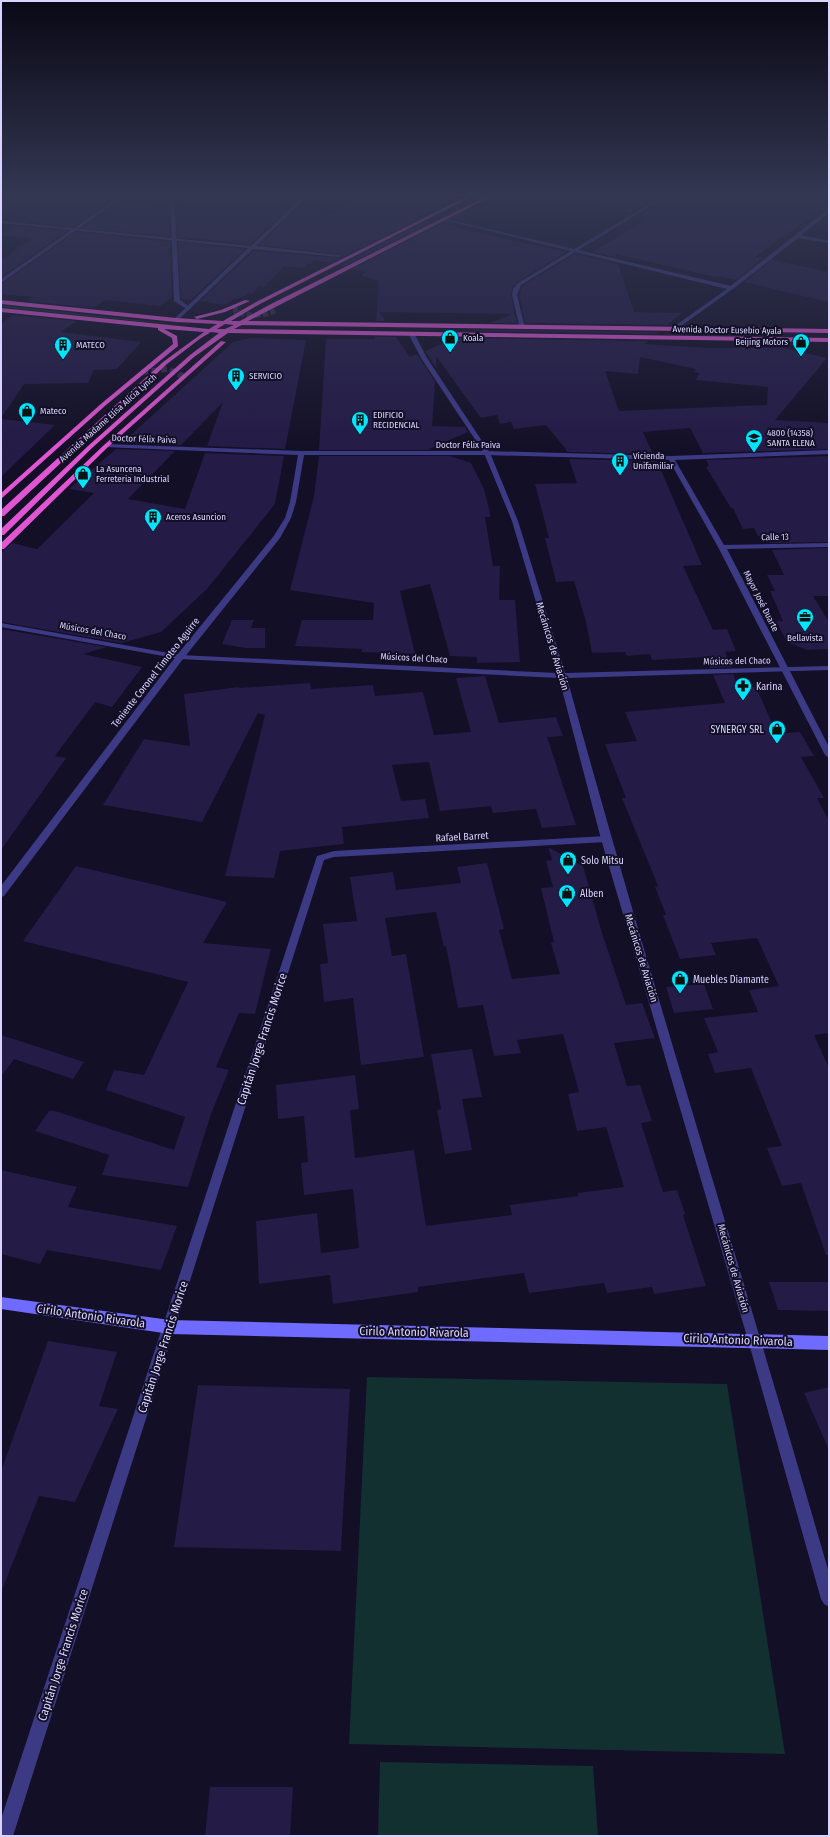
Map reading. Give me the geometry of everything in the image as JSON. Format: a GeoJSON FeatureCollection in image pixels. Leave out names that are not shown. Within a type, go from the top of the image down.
{"type":"FeatureCollection","features":[{"type":"Feature","properties":{"kind":"highway"},"geometry":{"type":"LineString","coordinates":[[1,302],[178,320],[209,315],[235,307],[288,281]]}},
{"type":"Feature","properties":{"kind":"highway","name":"Avenida Madame Elisa Alicia Lynch"},"geometry":{"type":"LineString","coordinates":[[1,514],[165,363],[216,329],[306,281]]}},
{"type":"Feature","properties":{"kind":"highway","name":"Avenida Madame Elisa Alicia Lynch"},"geometry":{"type":"LineString","coordinates":[[1,533],[90,447],[192,356],[233,325],[322,281]]}},
{"type":"Feature","properties":{"kind":"highway"},"geometry":{"type":"LineString","coordinates":[[305,325],[277,322],[271,320],[268,316],[336,281]]}},
{"type":"Feature","properties":{"kind":"highway","name":"Avenida Doctor Eusebio Ayala"},"geometry":{"type":"LineString","coordinates":[[2,311],[154,326],[268,332],[829,340]]}},
{"type":"Feature","properties":{"kind":"highway","name":"Avenida Doctor Eusebio Ayala"},"geometry":{"type":"LineString","coordinates":[[178,320],[233,325],[829,332]]}},
{"type":"Feature","properties":{"kind":"highway"},"geometry":{"type":"LineString","coordinates":[[1,497],[104,404],[176,345],[175,337],[154,326]]}},
{"type":"Feature","properties":{"kind":"highway"},"geometry":{"type":"LineString","coordinates":[[1,547],[106,446],[221,342],[240,335],[268,332]]}},
{"type":"Feature","properties":{"kind":"main road","name":"Cirilo Antonio Rivarola"},"geometry":{"type":"LineString","coordinates":[[1,1304],[170,1327],[755,1340],[829,1343]]}},
{"type":"Feature","properties":{"kind":"street"},"geometry":{"type":"LineString","coordinates":[[176,281],[177,301],[188,308]]}},
{"type":"Feature","properties":{"kind":"street"},"geometry":{"type":"LineString","coordinates":[[178,320],[188,308],[217,281]]}},
{"type":"Feature","properties":{"kind":"street"},"geometry":{"type":"LineString","coordinates":[[522,328],[514,294],[515,288],[519,283],[524,281]]}},
{"type":"Feature","properties":{"kind":"street"},"geometry":{"type":"LineString","coordinates":[[700,281],[731,288]]}},
{"type":"Feature","properties":{"kind":"street"},"geometry":{"type":"LineString","coordinates":[[674,329],[740,281]]}},
{"type":"Feature","properties":{"kind":"street","name":"Mecánicos de Aviación"},"geometry":{"type":"LineString","coordinates":[[412,335],[424,358],[487,453],[515,521],[562,676],[606,839],[755,1340],[829,1599]]}},
{"type":"Feature","properties":{"kind":"street","name":"Doctor Félix Paiva"},"geometry":{"type":"LineString","coordinates":[[106,446],[301,454],[487,453],[671,458],[829,452]]}},
{"type":"Feature","properties":{"kind":"street","name":"Teniente Coronel Timoteo Aguirre"},"geometry":{"type":"LineString","coordinates":[[1,893],[180,657],[276,538],[288,518],[293,502],[301,454]]}},
{"type":"Feature","properties":{"kind":"street","name":"Mayor José Duarte"},"geometry":{"type":"LineString","coordinates":[[671,458],[722,547],[829,755]]}},
{"type":"Feature","properties":{"kind":"street","name":"Calle 13"},"geometry":{"type":"LineString","coordinates":[[722,547],[829,545]]}},
{"type":"Feature","properties":{"kind":"street","name":"Músicos del Chaco"},"geometry":{"type":"LineString","coordinates":[[1,625],[180,657],[562,676],[829,668]]}},
{"type":"Feature","properties":{"kind":"street","name":"Rafael Barret"},"geometry":{"type":"LineString","coordinates":[[320,858],[334,854],[606,839]]}},
{"type":"Feature","properties":{"kind":"street","name":"Capitán Jorge Francis Morice"},"geometry":{"type":"LineString","coordinates":[[4,1836],[170,1327],[320,858]]}},
{"type":"Feature","properties":{"kind":"green space"},"geometry":{"type":"Polygon","coordinates":[[[1,305],[205,326],[146,322],[1,307],[1,305]]]}},
{"type":"Feature","properties":{"kind":"green space"},"geometry":{"type":"Polygon","coordinates":[[[367,1377],[727,1384],[785,1754],[349,1744],[367,1377]]]}},
{"type":"Feature","properties":{"kind":"green space"},"geometry":{"type":"Polygon","coordinates":[[[380,1762],[593,1766],[598,1836],[378,1836],[380,1762]]]}},
{"type":"Feature","properties":{"kind":"building"},"geometry":{"type":"Polygon","coordinates":[[[6,281],[171,281],[172,297],[160,306],[105,300],[94,308],[27,301],[32,297],[1,294],[1,284],[6,281]]]}},
{"type":"Feature","properties":{"kind":"building"},"geometry":{"type":"Polygon","coordinates":[[[180,281],[211,281],[191,300],[181,299],[180,281]]]}},
{"type":"Feature","properties":{"kind":"building"},"geometry":{"type":"Polygon","coordinates":[[[222,281],[271,281],[265,287],[258,286],[253,293],[248,293],[246,296],[234,299],[225,305],[200,301],[222,281]]]}},
{"type":"Feature","properties":{"kind":"building"},"geometry":{"type":"Polygon","coordinates":[[[379,281],[519,281],[512,288],[511,295],[517,323],[490,323],[512,314],[379,312],[385,321],[376,321],[379,281]]]}},
{"type":"Feature","properties":{"kind":"building"},"geometry":{"type":"Polygon","coordinates":[[[531,281],[624,281],[634,312],[682,313],[667,325],[525,323],[519,295],[522,286],[531,281]]]}},
{"type":"Feature","properties":{"kind":"building"},"geometry":{"type":"Polygon","coordinates":[[[746,281],[829,281],[829,302],[744,282],[746,281]]]}},
{"type":"Feature","properties":{"kind":"building","name":"MATECO"},"geometry":{"type":"Polygon","coordinates":[[[12,315],[76,321],[61,332],[141,342],[117,369],[94,370],[88,383],[24,384],[1,418],[1,324],[12,315]]]}},
{"type":"Feature","properties":{"kind":"building"},"geometry":{"type":"Polygon","coordinates":[[[471,331],[658,332],[656,334],[471,331]]]}},
{"type":"Feature","properties":{"kind":"building"},"geometry":{"type":"Polygon","coordinates":[[[375,337],[396,337],[410,357],[417,354],[435,382],[432,426],[465,427],[468,432],[429,449],[430,450],[319,450],[326,339],[375,339],[375,337]]]}},
{"type":"Feature","properties":{"kind":"building","name":"SERVICIO"},"geometry":{"type":"Polygon","coordinates":[[[251,338],[306,340],[285,449],[207,446],[223,402],[181,445],[122,443],[233,342],[251,338]]]}},
{"type":"Feature","properties":{"kind":"building"},"geometry":{"type":"Polygon","coordinates":[[[455,338],[648,341],[644,344],[708,348],[785,348],[827,358],[775,420],[829,423],[829,449],[703,453],[690,428],[643,432],[653,454],[567,452],[546,425],[514,429],[511,422],[500,424],[497,415],[481,418],[436,356],[436,368],[425,351],[455,338]],[[640,357],[638,374],[605,371],[619,411],[767,405],[768,387],[695,380],[700,373],[694,372],[696,369],[640,357]]]}},
{"type":"Feature","properties":{"kind":"building"},"geometry":{"type":"Polygon","coordinates":[[[1,419],[55,425],[1,477],[1,419]]]}},
{"type":"Feature","properties":{"kind":"building"},"geometry":{"type":"Polygon","coordinates":[[[116,449],[175,451],[128,499],[185,509],[205,453],[284,456],[275,504],[207,589],[161,632],[122,643],[1,622],[1,553],[12,543],[37,549],[94,493],[69,489],[116,449]]]}},
{"type":"Feature","properties":{"kind":"building"},"geometry":{"type":"Polygon","coordinates":[[[319,456],[450,456],[471,463],[484,489],[491,517],[485,517],[493,566],[500,566],[499,600],[515,600],[520,662],[477,663],[477,657],[450,656],[430,584],[400,591],[415,654],[361,652],[362,649],[295,646],[302,620],[373,620],[374,603],[290,590],[314,496],[319,456]]]}},
{"type":"Feature","properties":{"kind":"building"},"geometry":{"type":"Polygon","coordinates":[[[829,456],[829,542],[769,543],[766,536],[758,536],[754,528],[743,529],[733,508],[731,508],[706,467],[709,466],[706,460],[829,456]]]}},
{"type":"Feature","properties":{"kind":"building"},"geometry":{"type":"Polygon","coordinates":[[[569,459],[657,461],[702,565],[683,566],[713,630],[727,629],[736,651],[725,652],[731,667],[710,668],[706,657],[652,660],[650,654],[627,656],[625,652],[592,653],[586,622],[574,581],[556,582],[545,538],[549,538],[535,484],[577,483],[569,459]]]}},
{"type":"Feature","properties":{"kind":"building"},"geometry":{"type":"Polygon","coordinates":[[[829,548],[829,596],[813,596],[829,622],[829,649],[807,650],[787,642],[776,621],[783,621],[770,591],[775,591],[767,575],[784,575],[772,550],[829,548]]]}},
{"type":"Feature","properties":{"kind":"building"},"geometry":{"type":"Polygon","coordinates":[[[232,620],[254,620],[251,628],[265,628],[265,648],[246,648],[222,644],[232,620]]]}},
{"type":"Feature","properties":{"kind":"building"},"geometry":{"type":"Polygon","coordinates":[[[1,629],[107,647],[83,654],[142,667],[112,707],[95,702],[55,756],[66,758],[1,850],[1,629]]]}},
{"type":"Feature","properties":{"kind":"building"},"geometry":{"type":"Polygon","coordinates":[[[733,674],[738,687],[756,687],[777,734],[800,732],[814,756],[801,757],[824,798],[817,798],[829,821],[829,1033],[814,1035],[829,1068],[829,1255],[826,1255],[801,1183],[782,1186],[767,1148],[782,1146],[751,1068],[715,1073],[708,1054],[718,1052],[704,1018],[758,1012],[749,990],[779,986],[757,938],[711,943],[716,955],[680,959],[663,915],[666,915],[655,887],[658,886],[622,798],[626,798],[605,744],[637,741],[625,712],[725,703],[713,675],[733,674]]]}},
{"type":"Feature","properties":{"kind":"building"},"geometry":{"type":"Polygon","coordinates":[[[485,676],[499,723],[556,717],[563,736],[547,737],[576,825],[542,828],[536,809],[493,813],[491,806],[440,811],[429,762],[392,765],[401,801],[425,799],[429,818],[342,827],[344,844],[280,851],[274,878],[225,876],[265,715],[258,713],[202,822],[103,805],[144,739],[190,746],[184,694],[239,687],[310,683],[311,689],[373,685],[375,696],[423,692],[434,735],[471,732],[456,678],[485,676]]]}},
{"type":"Feature","properties":{"kind":"building"},"geometry":{"type":"Polygon","coordinates":[[[548,847],[583,866],[602,933],[626,1005],[642,1003],[655,1038],[614,1043],[627,1086],[640,1085],[652,1121],[641,1123],[663,1192],[677,1190],[685,1214],[683,1215],[706,1286],[654,1294],[652,1287],[607,1293],[604,1283],[529,1293],[524,1273],[418,1287],[418,1292],[333,1304],[330,1275],[259,1284],[256,1221],[317,1213],[321,1253],[359,1248],[353,1189],[304,1195],[301,1163],[308,1162],[304,1116],[278,1119],[276,1085],[355,1075],[359,1109],[350,1110],[355,1158],[414,1150],[426,1226],[512,1215],[510,1205],[578,1196],[578,1193],[624,1187],[606,1127],[577,1131],[568,1094],[579,1092],[563,1034],[517,1040],[521,1053],[494,1056],[483,1005],[458,1008],[446,946],[444,947],[436,912],[385,918],[392,956],[406,954],[424,1057],[361,1065],[353,998],[324,1002],[320,964],[328,963],[323,924],[357,921],[350,877],[393,872],[396,890],[461,883],[457,867],[487,863],[504,929],[499,930],[512,979],[560,974],[551,943],[554,942],[541,888],[553,887],[546,861],[552,860],[548,847]]]}},
{"type":"Feature","properties":{"kind":"building"},"geometry":{"type":"Polygon","coordinates":[[[76,866],[227,902],[203,943],[271,949],[255,1014],[239,1013],[216,1067],[229,1070],[211,1114],[188,1187],[102,1175],[109,1155],[35,1131],[49,1111],[55,1111],[174,1150],[185,1117],[106,1090],[114,1070],[144,1075],[188,982],[23,941],[76,866]]]}},
{"type":"Feature","properties":{"kind":"building"},"geometry":{"type":"Polygon","coordinates":[[[704,984],[713,1009],[674,1013],[666,987],[704,984]]]}},
{"type":"Feature","properties":{"kind":"building"},"geometry":{"type":"Polygon","coordinates":[[[1,1035],[84,1062],[73,1079],[14,1059],[1,1077],[1,1035]]]}},
{"type":"Feature","properties":{"kind":"building"},"geometry":{"type":"Polygon","coordinates":[[[472,1049],[482,1097],[462,1099],[472,1150],[445,1154],[437,1110],[441,1109],[431,1054],[472,1049]]]}},
{"type":"Feature","properties":{"kind":"building"},"geometry":{"type":"Polygon","coordinates":[[[1,1170],[77,1187],[68,1207],[177,1226],[161,1270],[47,1250],[40,1264],[1,1254],[1,1170]]]}},
{"type":"Feature","properties":{"kind":"building"},"geometry":{"type":"Polygon","coordinates":[[[769,1282],[829,1282],[829,1311],[778,1310],[769,1282]]]}},
{"type":"Feature","properties":{"kind":"building"},"geometry":{"type":"Polygon","coordinates":[[[48,1341],[117,1352],[99,1406],[118,1409],[75,1502],[39,1496],[2,1590],[1,1471],[48,1341]]]}},
{"type":"Feature","properties":{"kind":"building"},"geometry":{"type":"Polygon","coordinates":[[[198,1385],[350,1389],[341,1551],[174,1547],[198,1385]]]}},
{"type":"Feature","properties":{"kind":"building"},"geometry":{"type":"Polygon","coordinates":[[[829,1387],[829,1450],[804,1393],[829,1387]]]}},
{"type":"Feature","properties":{"kind":"building"},"geometry":{"type":"Polygon","coordinates":[[[210,1787],[293,1787],[290,1836],[205,1836],[210,1787]]]}},
{"type":"Feature","properties":{"kind":"tunnel"},"geometry":{"type":"LineString","coordinates":[[235,307],[236,312],[241,314],[260,315],[275,311]]}},
{"type":"Feature","properties":{"kind":"tunnel"},"geometry":{"type":"LineString","coordinates":[[142,372],[168,369],[181,375],[179,379]]}},
{"type":"Feature","properties":{"kind":"place","name":"Koala"},"geometry":{"type":"Point","coordinates":[450,353]}},
{"type":"Feature","properties":{"kind":"place","name":"Beijing Motors"},"geometry":{"type":"Point","coordinates":[801,357]}},
{"type":"Feature","properties":{"kind":"place","name":"MATECO"},"geometry":{"type":"Point","coordinates":[63,360]}},
{"type":"Feature","properties":{"kind":"place","name":"SERVICIO"},"geometry":{"type":"Point","coordinates":[236,391]}},
{"type":"Feature","properties":{"kind":"place","name":"Mateco"},"geometry":{"type":"Point","coordinates":[27,426]}},
{"type":"Feature","properties":{"kind":"place","name":"EDIFICIO RECIDENCIAL"},"geometry":{"type":"Point","coordinates":[360,435]}},
{"type":"Feature","properties":{"kind":"place","name":"4800 (14358) SANTA ELENA"},"geometry":{"type":"Point","coordinates":[754,453]}},
{"type":"Feature","properties":{"kind":"place","name":"Vicienda Unifamiliar"},"geometry":{"type":"Point","coordinates":[620,476]}},
{"type":"Feature","properties":{"kind":"place","name":"La Asuncena Ferreteria Industrial"},"geometry":{"type":"Point","coordinates":[83,489]}},
{"type":"Feature","properties":{"kind":"place","name":"Aceros Asuncion"},"geometry":{"type":"Point","coordinates":[153,532]}},
{"type":"Feature","properties":{"kind":"place","name":"Bellavista"},"geometry":{"type":"Point","coordinates":[805,632]}},
{"type":"Feature","properties":{"kind":"place","name":"Karina"},"geometry":{"type":"Point","coordinates":[743,701]}},
{"type":"Feature","properties":{"kind":"place","name":"SYNERGY SRL"},"geometry":{"type":"Point","coordinates":[777,744]}},
{"type":"Feature","properties":{"kind":"place","name":"Solo Mitsu"},"geometry":{"type":"Point","coordinates":[568,875]}},
{"type":"Feature","properties":{"kind":"place","name":"Alben"},"geometry":{"type":"Point","coordinates":[567,908]}},
{"type":"Feature","properties":{"kind":"place","name":"Muebles Diamante"},"geometry":{"type":"Point","coordinates":[680,994]}}]}
